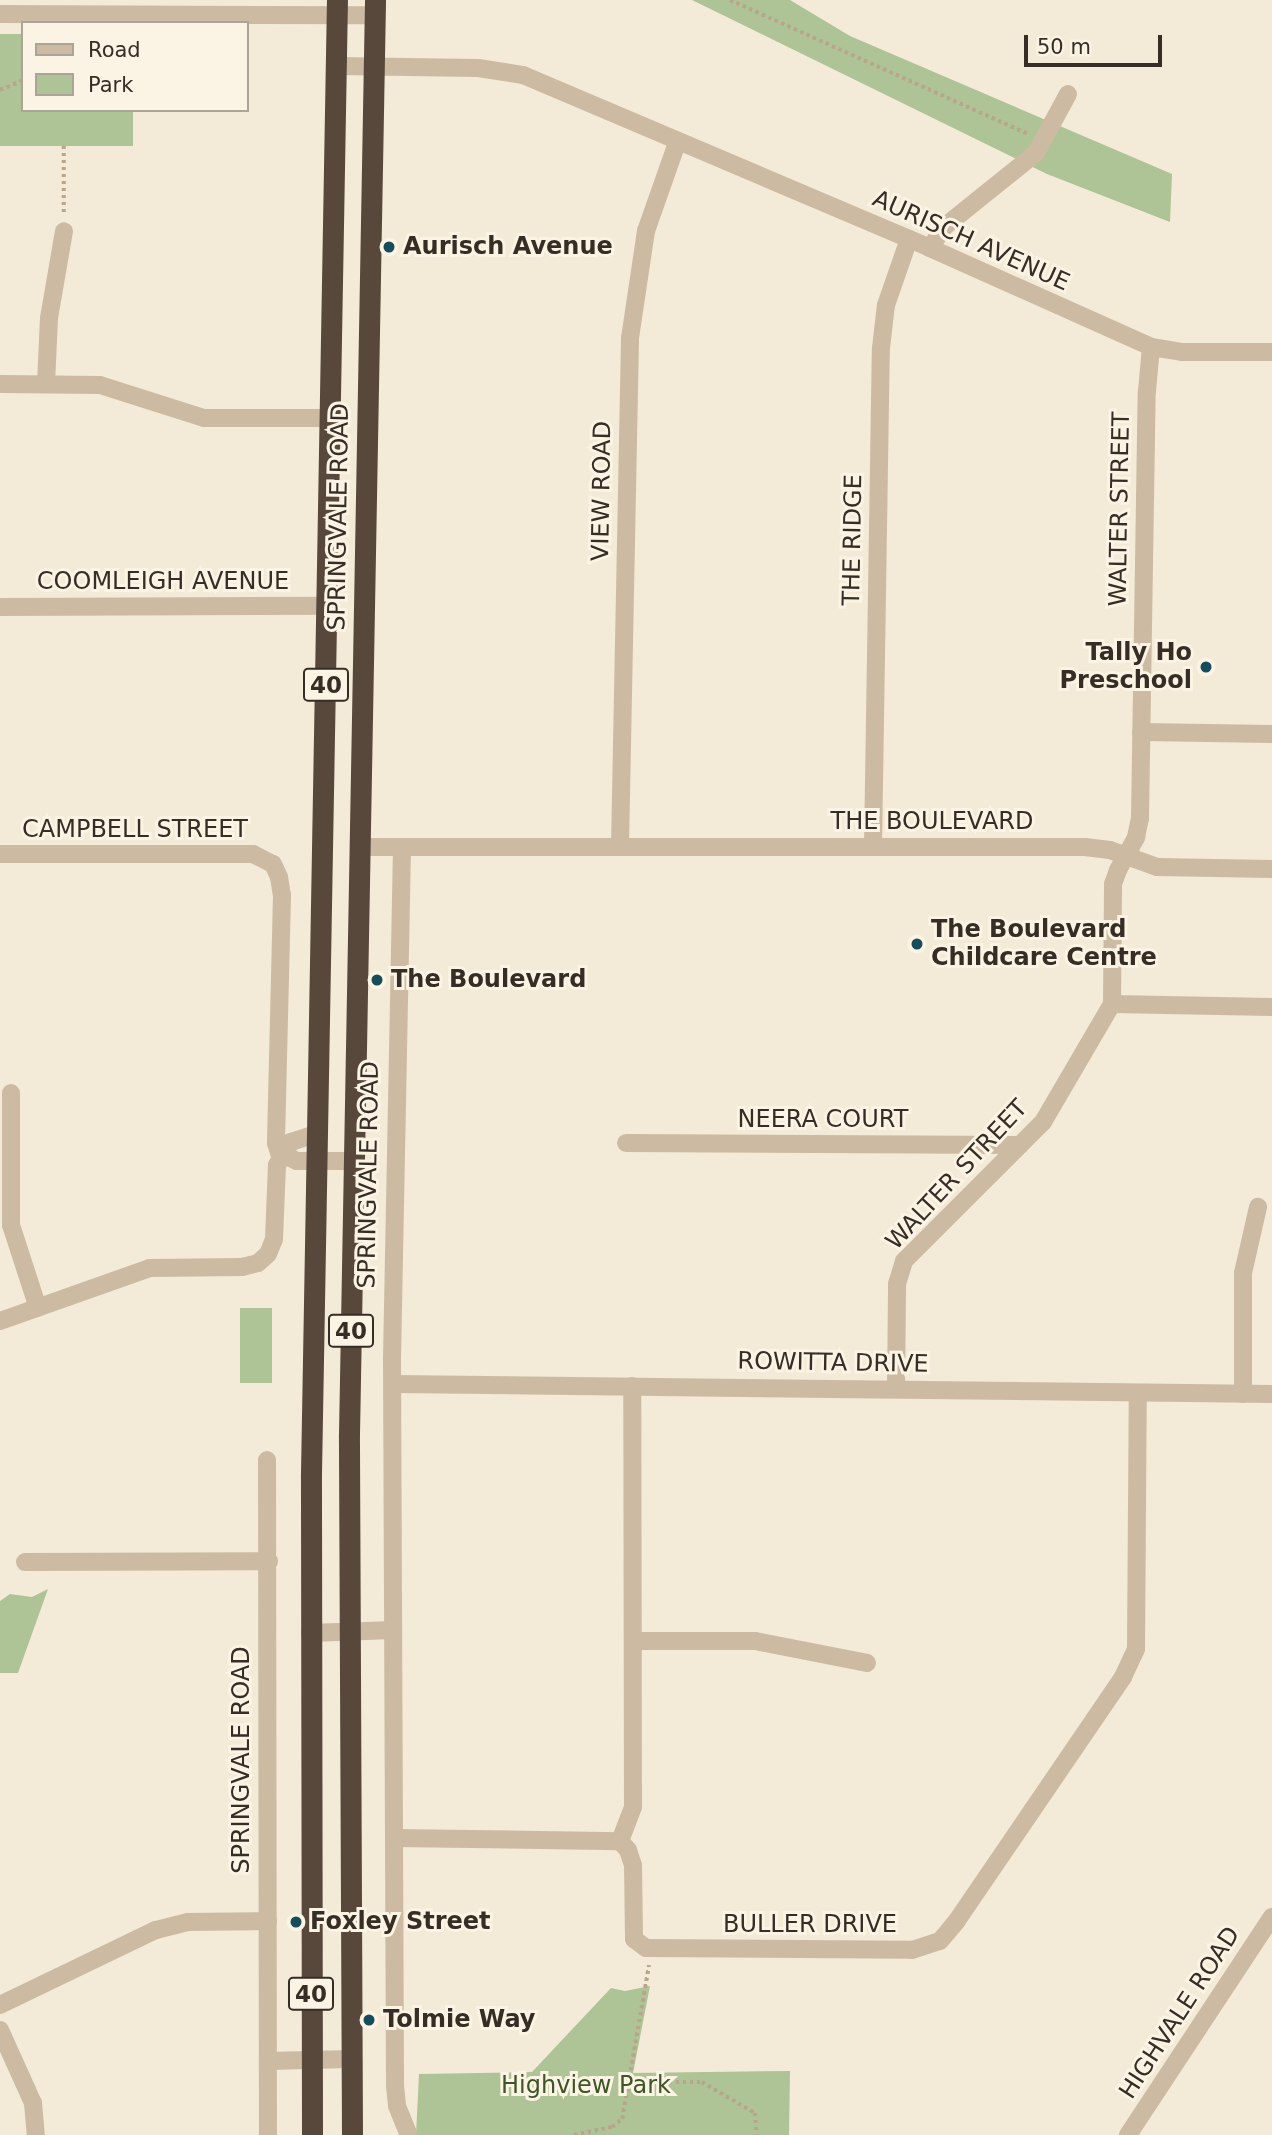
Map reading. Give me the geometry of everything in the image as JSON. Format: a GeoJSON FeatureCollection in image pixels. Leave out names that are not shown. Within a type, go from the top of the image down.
{"type":"FeatureCollection","features":[{"type":"Feature","properties":{"kind":"highway","name":"SPRINGVALE ROAD"},"geometry":{"type":"LineString","coordinates":[[312,2135],[310,1633],[337,7]]}},
{"type":"Feature","properties":{"kind":"highway","name":"SPRINGVALE ROAD"},"geometry":{"type":"LineString","coordinates":[[352,2135],[349,1631],[354,1161],[375,7]]}},
{"type":"Feature","properties":{"kind":"street"},"geometry":{"type":"LineString","coordinates":[[0,14],[375,7]]}},
{"type":"Feature","properties":{"kind":"street","name":"AURISCH AVENUE"},"geometry":{"type":"LineString","coordinates":[[336,66],[510,71],[930,248],[1151,347],[1182,352],[1272,352]]}},
{"type":"Feature","properties":{"kind":"street"},"geometry":{"type":"LineString","coordinates":[[930,248],[944,227],[1036,153],[1068,94]]}},
{"type":"Feature","properties":{"kind":"street","name":"VIEW ROAD"},"geometry":{"type":"LineString","coordinates":[[621,846],[630,338],[646,231],[677,143]]}},
{"type":"Feature","properties":{"kind":"street"},"geometry":{"type":"LineString","coordinates":[[46,384],[49,318],[64,231]]}},
{"type":"Feature","properties":{"kind":"street","name":"THE RIDGE"},"geometry":{"type":"LineString","coordinates":[[873,846],[881,341],[886,306],[909,239]]}},
{"type":"Feature","properties":{"kind":"street","name":"WALTER STREET"},"geometry":{"type":"LineString","coordinates":[[896,1388],[897,1284],[904,1261],[1043,1122],[1112,1004],[1113,884],[1136,837],[1140,818],[1146,391],[1151,347]]}},
{"type":"Feature","properties":{"kind":"street"},"geometry":{"type":"LineString","coordinates":[[0,384],[100,385],[199,418],[330,418]]}},
{"type":"Feature","properties":{"kind":"street","name":"COOMLEIGH AVENUE"},"geometry":{"type":"LineString","coordinates":[[0,607],[327,606]]}},
{"type":"Feature","properties":{"kind":"street"},"geometry":{"type":"LineString","coordinates":[[1141,732],[1272,734]]}},
{"type":"Feature","properties":{"kind":"street","name":"THE BOULEVARD"},"geometry":{"type":"LineString","coordinates":[[360,847],[1085,847],[1126,855],[1157,867],[1272,870]]}},
{"type":"Feature","properties":{"kind":"street","name":"SPRINGVALE ROAD"},"geometry":{"type":"LineString","coordinates":[[402,847],[393,1384],[395,2087],[397,2106],[409,2135]]}},
{"type":"Feature","properties":{"kind":"street","name":"CAMPBELL STREET"},"geometry":{"type":"LineString","coordinates":[[0,854],[253,854],[268,860],[279,877],[282,895],[276,1143],[283,1157]]}},
{"type":"Feature","properties":{"kind":"street"},"geometry":{"type":"LineString","coordinates":[[1112,1004],[1272,1007]]}},
{"type":"Feature","properties":{"kind":"street"},"geometry":{"type":"LineString","coordinates":[[11,1093],[11,1226],[38,1308]]}},
{"type":"Feature","properties":{"kind":"street"},"geometry":{"type":"LineString","coordinates":[[0,1321],[149,1268],[242,1267],[261,1260],[273,1244],[275,1177],[283,1157],[291,1142],[318,1133]]}},
{"type":"Feature","properties":{"kind":"street","name":"NEERA COURT"},"geometry":{"type":"LineString","coordinates":[[626,1143],[1020,1145]]}},
{"type":"Feature","properties":{"kind":"street","name":"SPRINGVALE ROAD"},"geometry":{"type":"LineString","coordinates":[[283,1157],[297,1161],[354,1161]]}},
{"type":"Feature","properties":{"kind":"street"},"geometry":{"type":"LineString","coordinates":[[1243,1394],[1243,1273],[1258,1207]]}},
{"type":"Feature","properties":{"kind":"street","name":"ROWITTA DRIVE"},"geometry":{"type":"LineString","coordinates":[[393,1384],[1272,1394]]}},
{"type":"Feature","properties":{"kind":"street"},"geometry":{"type":"LineString","coordinates":[[620,1841],[633,1807],[632,1386]]}},
{"type":"Feature","properties":{"kind":"street","name":"BULLER DRIVE"},"geometry":{"type":"LineString","coordinates":[[652,1949],[912,1950],[930,1946],[947,1933],[1124,1677],[1136,1649],[1138,1394]]}},
{"type":"Feature","properties":{"kind":"street","name":"SPRINGVALE ROAD"},"geometry":{"type":"LineString","coordinates":[[267,1460],[268,2135]]}},
{"type":"Feature","properties":{"kind":"street"},"geometry":{"type":"LineString","coordinates":[[25,1562],[269,1561]]}},
{"type":"Feature","properties":{"kind":"street"},"geometry":{"type":"LineString","coordinates":[[310,1633],[393,1630]]}},
{"type":"Feature","properties":{"kind":"street"},"geometry":{"type":"LineString","coordinates":[[633,1641],[755,1641],[867,1663]]}},
{"type":"Feature","properties":{"kind":"street"},"geometry":{"type":"LineString","coordinates":[[394,1838],[620,1841],[628,1850],[633,1865],[634,1938],[641,1946],[652,1949]]}},
{"type":"Feature","properties":{"kind":"street","name":"HIGHVALE ROAD"},"geometry":{"type":"LineString","coordinates":[[1128,2135],[1272,1917]]}},
{"type":"Feature","properties":{"kind":"street"},"geometry":{"type":"LineString","coordinates":[[0,2005],[156,1930],[188,1923],[268,1922]]}},
{"type":"Feature","properties":{"kind":"street"},"geometry":{"type":"LineString","coordinates":[[0,2030],[33,2103],[36,2135]]}},
{"type":"Feature","properties":{"kind":"street"},"geometry":{"type":"LineString","coordinates":[[268,2061],[351,2059]]}},
{"type":"Feature","properties":{"kind":"path"},"geometry":{"type":"LineString","coordinates":[[730,0],[1030,135]]}},
{"type":"Feature","properties":{"kind":"path"},"geometry":{"type":"LineString","coordinates":[[0,90],[21,81]]}},
{"type":"Feature","properties":{"kind":"path"},"geometry":{"type":"LineString","coordinates":[[64,146],[64,231]]}},
{"type":"Feature","properties":{"kind":"path"},"geometry":{"type":"LineString","coordinates":[[574,2135],[612,2127],[622,2119],[652,1949]]}},
{"type":"Feature","properties":{"kind":"path"},"geometry":{"type":"LineString","coordinates":[[627,2082],[702,2082],[755,2113],[757,2135]]}},
{"type":"Feature","properties":{"kind":"green space"},"geometry":{"type":"Polygon","coordinates":[[[692,0],[790,0],[850,36],[1172,174],[1170,222],[1047,174],[692,0]]]}},
{"type":"Feature","properties":{"kind":"green space"},"geometry":{"type":"Polygon","coordinates":[[[0,34],[21,34],[21,112],[133,112],[133,146],[0,146],[0,34]]]}},
{"type":"Feature","properties":{"kind":"green space"},"geometry":{"type":"Polygon","coordinates":[[[240,1308],[272,1308],[272,1383],[240,1383],[240,1308]]]}},
{"type":"Feature","properties":{"kind":"green space"},"geometry":{"type":"Polygon","coordinates":[[[48,1589],[18,1673],[0,1673],[0,1601],[10,1594],[32,1597],[48,1589]]]}},
{"type":"Feature","properties":{"kind":"green space","name":"Highview Park"},"geometry":{"type":"Polygon","coordinates":[[[650,1986],[633,2073],[790,2071],[789,2135],[416,2135],[419,2074],[532,2072],[611,1988],[625,1991],[650,1986]]]}},
{"type":"Feature","properties":{"kind":"place","name":"Aurisch Avenue"},"geometry":{"type":"Point","coordinates":[389,247]}},
{"type":"Feature","properties":{"kind":"place","name":"Tally Ho Preschool"},"geometry":{"type":"Point","coordinates":[1206,667]}},
{"type":"Feature","properties":{"kind":"place","name":"The Boulevard Childcare Centre"},"geometry":{"type":"Point","coordinates":[917,944]}},
{"type":"Feature","properties":{"kind":"place","name":"The Boulevard"},"geometry":{"type":"Point","coordinates":[377,980]}},
{"type":"Feature","properties":{"kind":"place","name":"Foxley Street"},"geometry":{"type":"Point","coordinates":[296,1922]}},
{"type":"Feature","properties":{"kind":"place","name":"Tolmie Way"},"geometry":{"type":"Point","coordinates":[369,2020]}}]}
